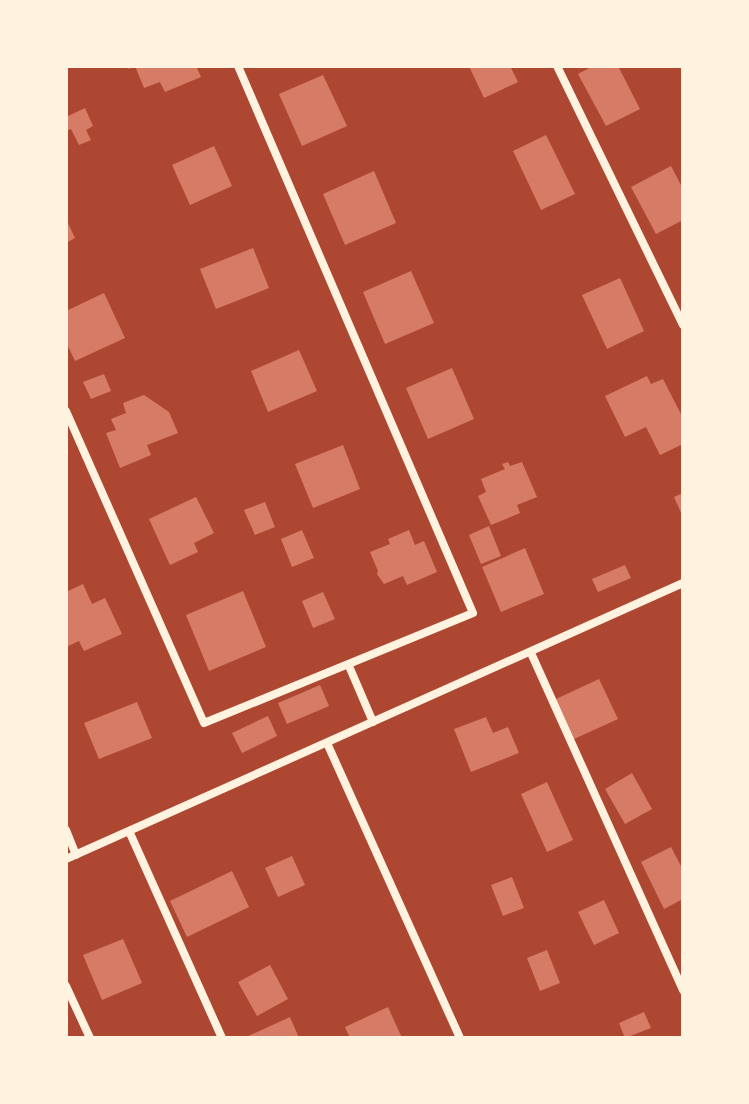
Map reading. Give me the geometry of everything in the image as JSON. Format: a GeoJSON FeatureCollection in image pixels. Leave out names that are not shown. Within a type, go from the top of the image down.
{"type":"FeatureCollection","features":[{"type":"Feature","properties":{"kind":"street"},"geometry":{"type":"LineString","coordinates":[[66,411],[204,723],[473,613],[238,66]]}},
{"type":"Feature","properties":{"kind":"street"},"geometry":{"type":"LineString","coordinates":[[557,66],[683,325]]}},
{"type":"Feature","properties":{"kind":"street"},"geometry":{"type":"LineString","coordinates":[[66,859],[683,583]]}},
{"type":"Feature","properties":{"kind":"street"},"geometry":{"type":"LineString","coordinates":[[531,653],[683,990]]}},
{"type":"Feature","properties":{"kind":"street"},"geometry":{"type":"LineString","coordinates":[[349,666],[373,722]]}},
{"type":"Feature","properties":{"kind":"street"},"geometry":{"type":"LineString","coordinates":[[327,743],[460,1038]]}},
{"type":"Feature","properties":{"kind":"street"},"geometry":{"type":"LineString","coordinates":[[66,830],[76,855]]}},
{"type":"Feature","properties":{"kind":"street"},"geometry":{"type":"LineString","coordinates":[[129,831],[222,1038]]}},
{"type":"Feature","properties":{"kind":"street"},"geometry":{"type":"LineString","coordinates":[[66,986],[90,1038]]}},
{"type":"Feature","properties":{"kind":"shaded area"},"geometry":{"type":"Polygon","coordinates":[[[66,66],[683,66],[683,1038],[66,1038],[66,66]]]}},
{"type":"Feature","properties":{"kind":"building"},"geometry":{"type":"Polygon","coordinates":[[[135,66],[196,66],[201,77],[165,92],[160,82],[144,88],[135,66]]]}},
{"type":"Feature","properties":{"kind":"building"},"geometry":{"type":"Polygon","coordinates":[[[469,66],[510,66],[518,82],[484,98],[469,66]]]}},
{"type":"Feature","properties":{"kind":"building"},"geometry":{"type":"Polygon","coordinates":[[[593,66],[618,66],[640,109],[606,126],[578,74],[593,66]]]}},
{"type":"Feature","properties":{"kind":"building"},"geometry":{"type":"Polygon","coordinates":[[[323,75],[347,126],[302,146],[279,94],[323,75]]]}},
{"type":"Feature","properties":{"kind":"building"},"geometry":{"type":"Polygon","coordinates":[[[85,108],[93,126],[86,130],[91,140],[79,145],[71,129],[66,131],[66,117],[85,108]]]}},
{"type":"Feature","properties":{"kind":"building"},"geometry":{"type":"Polygon","coordinates":[[[546,135],[575,194],[541,210],[513,151],[546,135]]]}},
{"type":"Feature","properties":{"kind":"building"},"geometry":{"type":"Polygon","coordinates":[[[214,146],[232,186],[190,205],[172,165],[214,146]]]}},
{"type":"Feature","properties":{"kind":"building"},"geometry":{"type":"Polygon","coordinates":[[[671,166],[683,189],[683,220],[656,234],[631,187],[671,166]]]}},
{"type":"Feature","properties":{"kind":"building"},"geometry":{"type":"Polygon","coordinates":[[[374,171],[396,223],[345,245],[323,194],[374,171]]]}},
{"type":"Feature","properties":{"kind":"building"},"geometry":{"type":"Polygon","coordinates":[[[66,219],[75,238],[66,243],[66,219]]]}},
{"type":"Feature","properties":{"kind":"building"},"geometry":{"type":"Polygon","coordinates":[[[253,248],[269,288],[216,309],[200,269],[253,248]]]}},
{"type":"Feature","properties":{"kind":"building"},"geometry":{"type":"Polygon","coordinates":[[[411,271],[434,323],[385,344],[363,292],[411,271]]]}},
{"type":"Feature","properties":{"kind":"building"},"geometry":{"type":"Polygon","coordinates":[[[620,278],[644,331],[607,349],[582,295],[620,278]]]}},
{"type":"Feature","properties":{"kind":"building"},"geometry":{"type":"Polygon","coordinates":[[[104,293],[125,338],[75,361],[66,342],[66,311],[104,293]]]}},
{"type":"Feature","properties":{"kind":"building"},"geometry":{"type":"Polygon","coordinates":[[[299,350],[317,391],[268,412],[251,371],[299,350]]]}},
{"type":"Feature","properties":{"kind":"building"},"geometry":{"type":"Polygon","coordinates":[[[452,368],[474,419],[428,439],[406,388],[452,368]]]}},
{"type":"Feature","properties":{"kind":"building"},"geometry":{"type":"Polygon","coordinates":[[[104,374],[111,391],[91,399],[83,382],[104,374]]]}},
{"type":"Feature","properties":{"kind":"building"},"geometry":{"type":"Polygon","coordinates":[[[647,376],[651,384],[663,379],[683,418],[683,444],[660,455],[646,427],[625,437],[605,396],[647,376]]]}},
{"type":"Feature","properties":{"kind":"building"},"geometry":{"type":"Polygon","coordinates":[[[144,395],[169,412],[178,433],[147,445],[151,455],[120,468],[106,433],[116,430],[111,419],[126,413],[123,403],[144,395]]]}},
{"type":"Feature","properties":{"kind":"building"},"geometry":{"type":"Polygon","coordinates":[[[343,445],[360,489],[313,508],[295,464],[343,445]]]}},
{"type":"Feature","properties":{"kind":"building"},"geometry":{"type":"Polygon","coordinates":[[[508,462],[510,466],[522,462],[537,497],[517,505],[520,513],[491,525],[478,496],[486,492],[481,479],[505,469],[502,464],[508,462]]]}},
{"type":"Feature","properties":{"kind":"building"},"geometry":{"type":"Polygon","coordinates":[[[683,493],[683,517],[674,497],[683,493]]]}},
{"type":"Feature","properties":{"kind":"building"},"geometry":{"type":"Polygon","coordinates":[[[196,497],[214,533],[194,543],[198,552],[170,565],[149,519],[196,497]]]}},
{"type":"Feature","properties":{"kind":"building"},"geometry":{"type":"Polygon","coordinates":[[[265,502],[275,527],[255,535],[244,510],[265,502]]]}},
{"type":"Feature","properties":{"kind":"building"},"geometry":{"type":"Polygon","coordinates":[[[489,526],[501,556],[481,564],[469,535],[489,526]]]}},
{"type":"Feature","properties":{"kind":"building"},"geometry":{"type":"Polygon","coordinates":[[[302,530],[314,558],[292,567],[281,539],[302,530]]]}},
{"type":"Feature","properties":{"kind":"building"},"geometry":{"type":"Polygon","coordinates":[[[409,530],[415,545],[424,541],[437,572],[407,585],[403,576],[384,584],[377,574],[370,552],[390,544],[388,539],[409,530]]]}},
{"type":"Feature","properties":{"kind":"building"},"geometry":{"type":"Polygon","coordinates":[[[525,548],[544,594],[501,612],[482,567],[525,548]]]}},
{"type":"Feature","properties":{"kind":"building"},"geometry":{"type":"Polygon","coordinates":[[[625,565],[631,578],[598,592],[592,579],[625,565]]]}},
{"type":"Feature","properties":{"kind":"building"},"geometry":{"type":"Polygon","coordinates":[[[83,584],[92,604],[105,598],[122,634],[84,651],[79,641],[66,647],[66,592],[83,584]]]}},
{"type":"Feature","properties":{"kind":"building"},"geometry":{"type":"Polygon","coordinates":[[[243,591],[266,647],[209,671],[186,615],[243,591]]]}},
{"type":"Feature","properties":{"kind":"building"},"geometry":{"type":"Polygon","coordinates":[[[323,592],[335,619],[313,628],[302,601],[323,592]]]}},
{"type":"Feature","properties":{"kind":"building"},"geometry":{"type":"Polygon","coordinates":[[[599,679],[618,719],[574,739],[556,699],[599,679]]]}},
{"type":"Feature","properties":{"kind":"building"},"geometry":{"type":"Polygon","coordinates":[[[320,685],[329,706],[287,724],[278,703],[320,685]]]}},
{"type":"Feature","properties":{"kind":"building"},"geometry":{"type":"Polygon","coordinates":[[[137,702],[152,738],[99,759],[84,723],[137,702]]]}},
{"type":"Feature","properties":{"kind":"building"},"geometry":{"type":"Polygon","coordinates":[[[268,716],[277,736],[242,753],[232,733],[268,716]]]}},
{"type":"Feature","properties":{"kind":"building"},"geometry":{"type":"Polygon","coordinates":[[[486,717],[493,733],[508,727],[519,753],[471,772],[454,729],[486,717]]]}},
{"type":"Feature","properties":{"kind":"building"},"geometry":{"type":"Polygon","coordinates":[[[632,773],[652,809],[625,824],[605,789],[632,773]]]}},
{"type":"Feature","properties":{"kind":"building"},"geometry":{"type":"Polygon","coordinates":[[[547,782],[573,840],[547,852],[521,794],[547,782]]]}},
{"type":"Feature","properties":{"kind":"building"},"geometry":{"type":"Polygon","coordinates":[[[671,847],[683,870],[683,899],[664,909],[641,862],[671,847]]]}},
{"type":"Feature","properties":{"kind":"building"},"geometry":{"type":"Polygon","coordinates":[[[292,856],[305,885],[278,897],[265,868],[292,856]]]}},
{"type":"Feature","properties":{"kind":"building"},"geometry":{"type":"Polygon","coordinates":[[[232,871],[249,907],[187,937],[170,901],[232,871]]]}},
{"type":"Feature","properties":{"kind":"building"},"geometry":{"type":"Polygon","coordinates":[[[512,877],[524,908],[503,916],[491,885],[512,877]]]}},
{"type":"Feature","properties":{"kind":"building"},"geometry":{"type":"Polygon","coordinates":[[[604,900],[619,933],[594,945],[578,912],[604,900]]]}},
{"type":"Feature","properties":{"kind":"building"},"geometry":{"type":"Polygon","coordinates":[[[123,939],[142,983],[102,1000],[83,955],[123,939]]]}},
{"type":"Feature","properties":{"kind":"building"},"geometry":{"type":"Polygon","coordinates":[[[547,950],[560,983],[540,991],[527,958],[547,950]]]}},
{"type":"Feature","properties":{"kind":"building"},"geometry":{"type":"Polygon","coordinates":[[[270,965],[288,999],[257,1016],[238,982],[270,965]]]}},
{"type":"Feature","properties":{"kind":"building"},"geometry":{"type":"Polygon","coordinates":[[[388,1007],[402,1038],[350,1038],[345,1027],[388,1007]]]}},
{"type":"Feature","properties":{"kind":"building"},"geometry":{"type":"Polygon","coordinates":[[[644,1012],[651,1028],[625,1038],[619,1023],[644,1012]]]}},
{"type":"Feature","properties":{"kind":"building"},"geometry":{"type":"Polygon","coordinates":[[[290,1017],[299,1038],[244,1038],[290,1017]]]}}]}
